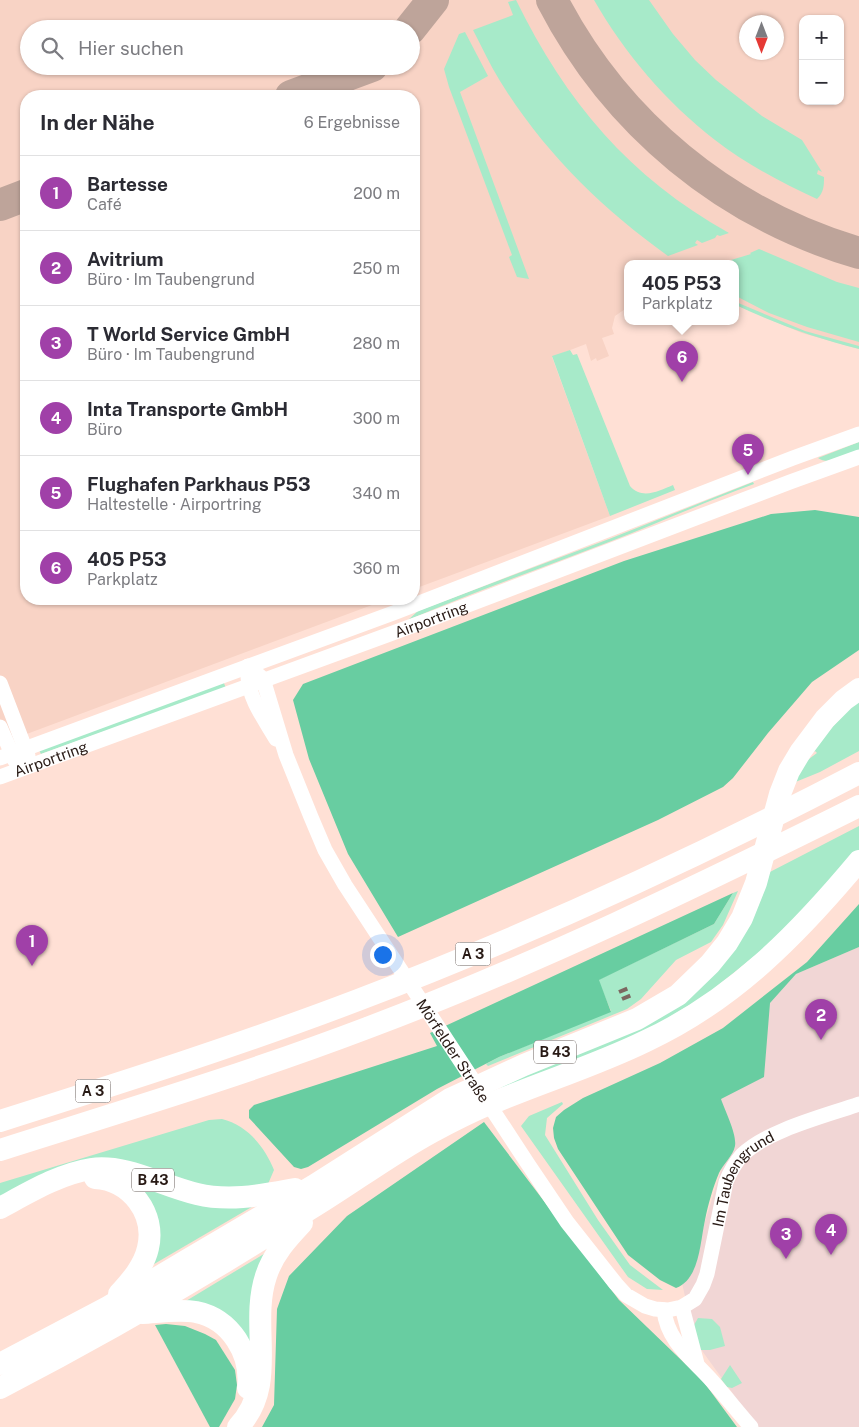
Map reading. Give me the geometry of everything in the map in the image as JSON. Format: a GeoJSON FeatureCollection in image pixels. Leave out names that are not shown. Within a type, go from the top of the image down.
{"type":"FeatureCollection","features":[{"type":"Feature","properties":{"kind":"highway","name":"B 43"},"geometry":{"type":"LineString","coordinates":[[0,1388],[136,1314],[388,1148],[450,1098],[524,1065],[637,1019],[678,994],[710,964],[737,926],[746,909],[756,883],[780,794],[789,771],[801,751],[825,719],[844,700],[859,689]]}},
{"type":"Feature","properties":{"kind":"highway","name":"A 3"},"geometry":{"type":"LineString","coordinates":[[0,1121],[195,1058],[358,1000],[534,929],[685,861],[790,810],[859,773]]}},
{"type":"Feature","properties":{"kind":"highway","name":"A 3"},"geometry":{"type":"LineString","coordinates":[[0,1150],[240,1073],[369,1028],[474,986],[742,864],[859,806]]}},
{"type":"Feature","properties":{"kind":"highway","name":"B 43"},"geometry":{"type":"LineString","coordinates":[[388,1148],[429,1134],[492,1103],[620,1053],[663,1033],[698,1012],[748,976],[785,944],[859,862]]}},
{"type":"Feature","properties":{"kind":"highway","name":"B 43"},"geometry":{"type":"LineString","coordinates":[[0,1208],[52,1182],[92,1169],[122,1171],[190,1193],[221,1198],[318,1193]]}},
{"type":"Feature","properties":{"kind":"highway","name":"B 43"},"geometry":{"type":"LineString","coordinates":[[0,1217],[61,1186],[85,1179],[104,1178],[130,1192],[147,1215],[150,1226],[148,1249],[138,1271],[108,1307]]}},
{"type":"Feature","properties":{"kind":"highway","name":"B 43"},"geometry":{"type":"LineString","coordinates":[[0,1364],[318,1193]]}},
{"type":"Feature","properties":{"kind":"highway","name":"B 43"},"geometry":{"type":"LineString","coordinates":[[238,1427],[248,1416],[253,1406],[260,1382],[262,1366],[261,1306],[266,1276],[278,1250],[318,1193]]}},
{"type":"Feature","properties":{"kind":"highway","name":"B 43"},"geometry":{"type":"LineString","coordinates":[[136,1314],[178,1311],[199,1313],[225,1326],[236,1337],[243,1349],[246,1360],[249,1374],[248,1387],[241,1410],[227,1427]]}},
{"type":"Feature","properties":{"kind":"street","name":"Airportring"},"geometry":{"type":"LineString","coordinates":[[420,603],[859,434]]}},
{"type":"Feature","properties":{"kind":"street","name":"Airportring"},"geometry":{"type":"LineString","coordinates":[[0,777],[431,619],[859,457]]}},
{"type":"Feature","properties":{"kind":"street","name":"Airportring"},"geometry":{"type":"LineString","coordinates":[[12,753],[414,605]]}},
{"type":"Feature","properties":{"kind":"street"},"geometry":{"type":"LineString","coordinates":[[248,666],[263,679]]}},
{"type":"Feature","properties":{"kind":"street","name":"Mörfelder Straße"},"geometry":{"type":"LineString","coordinates":[[248,666],[248,685],[254,700],[286,755]]}},
{"type":"Feature","properties":{"kind":"street","name":"Mörfelder Straße"},"geometry":{"type":"LineString","coordinates":[[263,679],[286,755],[325,850],[502,1126],[567,1222],[616,1284],[633,1300],[645,1306],[664,1310],[682,1307]]}},
{"type":"Feature","properties":{"kind":"street","name":"Airportring"},"geometry":{"type":"LineString","coordinates":[[0,683],[12,753]]}},
{"type":"Feature","properties":{"kind":"street","name":"Airportring"},"geometry":{"type":"LineString","coordinates":[[0,730],[12,753]]}},
{"type":"Feature","properties":{"kind":"street"},"geometry":{"type":"LineString","coordinates":[[12,753],[25,767]]}},
{"type":"Feature","properties":{"kind":"street","name":"Im Taubengrund"},"geometry":{"type":"LineString","coordinates":[[682,1307],[695,1298],[703,1285],[707,1274],[724,1190],[731,1170],[740,1158],[756,1145],[779,1133],[859,1104]]}},
{"type":"Feature","properties":{"kind":"street"},"geometry":{"type":"LineString","coordinates":[[682,1307],[697,1364]]}},
{"type":"Feature","properties":{"kind":"street"},"geometry":{"type":"LineString","coordinates":[[664,1310],[667,1326],[680,1348],[697,1364],[751,1427]]}},
{"type":"Feature","properties":{"kind":"shaded area"},"geometry":{"type":"Polygon","coordinates":[[[0,0],[859,0],[859,349],[802,333],[739,306],[739,260],[624,260],[624,310],[615,316],[612,328],[614,334],[602,338],[609,356],[597,361],[596,358],[591,361],[586,344],[552,357],[610,516],[420,587],[420,90],[20,90],[20,605],[372,605],[0,744],[0,0]]]}},
{"type":"Feature","properties":{"kind":"shaded area"},"geometry":{"type":"Polygon","coordinates":[[[859,947],[859,1427],[757,1427],[695,1341],[682,1283],[694,1257],[721,1170],[696,1090],[761,1009],[796,974],[859,947]]]}},
{"type":"Feature","properties":{"kind":"green space"},"geometry":{"type":"Polygon","coordinates":[[[516,0],[556,72],[604,134],[631,162],[661,187],[693,211],[729,233],[717,235],[715,238],[702,243],[697,240],[695,243],[698,245],[668,256],[643,238],[575,177],[517,107],[489,62],[473,30],[513,15],[508,2],[516,0]]]}},
{"type":"Feature","properties":{"kind":"green space"},"geometry":{"type":"Polygon","coordinates":[[[594,0],[649,0],[673,34],[695,60],[716,80],[762,116],[802,140],[822,172],[818,170],[817,174],[824,177],[823,189],[817,199],[739,157],[715,140],[680,110],[633,58],[594,0]]]}},
{"type":"Feature","properties":{"kind":"green space"},"geometry":{"type":"Polygon","coordinates":[[[465,32],[488,76],[460,92],[529,279],[517,277],[509,257],[512,255],[444,69],[459,34],[465,32]]]}},
{"type":"Feature","properties":{"kind":"green space"},"geometry":{"type":"Polygon","coordinates":[[[759,249],[837,282],[859,288],[859,342],[807,327],[769,313],[739,298],[739,260],[731,260],[759,249]]]}},
{"type":"Feature","properties":{"kind":"green space"},"geometry":{"type":"Polygon","coordinates":[[[739,303],[805,331],[859,346],[859,349],[812,335],[739,306],[739,303]]]}},
{"type":"Feature","properties":{"kind":"green space"},"geometry":{"type":"Polygon","coordinates":[[[570,350],[573,355],[577,354],[630,486],[640,493],[656,492],[673,485],[675,490],[610,516],[552,356],[570,350]]]}},
{"type":"Feature","properties":{"kind":"green space"},"geometry":{"type":"Polygon","coordinates":[[[859,442],[859,451],[844,457],[828,461],[818,458],[859,442]]]}},
{"type":"Feature","properties":{"kind":"green space"},"geometry":{"type":"Polygon","coordinates":[[[753,482],[754,484],[627,535],[408,620],[418,611],[753,482]]]}},
{"type":"Feature","properties":{"kind":"green space"},"geometry":{"type":"Polygon","coordinates":[[[815,510],[859,517],[859,650],[812,682],[768,733],[733,778],[723,787],[658,820],[398,937],[348,854],[309,759],[293,700],[303,684],[624,561],[771,514],[815,510]]]}},
{"type":"Feature","properties":{"kind":"green space"},"geometry":{"type":"Polygon","coordinates":[[[223,681],[226,688],[41,754],[39,750],[223,681]]]}},
{"type":"Feature","properties":{"kind":"green space"},"geometry":{"type":"Polygon","coordinates":[[[859,698],[859,751],[820,772],[793,783],[801,765],[817,753],[815,751],[804,758],[859,698]]]}},
{"type":"Feature","properties":{"kind":"green space"},"geometry":{"type":"Polygon","coordinates":[[[859,826],[859,851],[781,935],[706,995],[650,1029],[503,1090],[500,1085],[678,1005],[766,874],[859,826]]]}},
{"type":"Feature","properties":{"kind":"green space"},"geometry":{"type":"Polygon","coordinates":[[[738,891],[723,925],[711,942],[676,960],[641,999],[627,1009],[488,1066],[486,1064],[611,1011],[598,980],[714,924],[733,893],[738,891]]]}},
{"type":"Feature","properties":{"kind":"green space"},"geometry":{"type":"Polygon","coordinates":[[[733,893],[714,924],[599,980],[611,1012],[499,1057],[437,1089],[308,1167],[301,1169],[294,1167],[249,1118],[249,1110],[254,1105],[437,1046],[430,1033],[733,893]]]}},
{"type":"Feature","properties":{"kind":"green space"},"geometry":{"type":"Polygon","coordinates":[[[859,904],[859,947],[796,974],[770,1003],[764,1077],[721,1099],[733,1129],[735,1146],[719,1173],[713,1190],[706,1214],[698,1259],[690,1277],[676,1288],[660,1280],[628,1255],[558,1149],[553,1128],[556,1117],[583,1098],[660,1063],[723,1028],[807,962],[859,904]]]}},
{"type":"Feature","properties":{"kind":"green space"},"geometry":{"type":"Polygon","coordinates":[[[562,1102],[563,1104],[547,1118],[545,1135],[598,1220],[630,1265],[663,1290],[647,1289],[628,1277],[521,1126],[529,1116],[562,1102]]]}},
{"type":"Feature","properties":{"kind":"green space"},"geometry":{"type":"Polygon","coordinates":[[[222,1119],[239,1126],[247,1132],[266,1153],[274,1170],[268,1184],[221,1191],[122,1163],[0,1200],[0,1183],[209,1120],[222,1119]]]}},
{"type":"Feature","properties":{"kind":"green space"},"geometry":{"type":"Polygon","coordinates":[[[484,1122],[619,1300],[703,1381],[737,1427],[262,1427],[274,1405],[277,1309],[289,1276],[347,1216],[484,1122]]]}},
{"type":"Feature","properties":{"kind":"green space"},"geometry":{"type":"Polygon","coordinates":[[[128,1178],[262,1201],[149,1267],[128,1178]]]}},
{"type":"Feature","properties":{"kind":"green space"},"geometry":{"type":"Polygon","coordinates":[[[272,1249],[252,1358],[181,1304],[272,1249]]]}},
{"type":"Feature","properties":{"kind":"green space"},"geometry":{"type":"Polygon","coordinates":[[[698,1318],[712,1319],[720,1327],[725,1346],[710,1350],[700,1350],[694,1325],[698,1318]]]}},
{"type":"Feature","properties":{"kind":"green space"},"geometry":{"type":"Polygon","coordinates":[[[155,1325],[185,1326],[216,1340],[235,1370],[237,1385],[235,1399],[219,1427],[210,1427],[155,1325]]]}},
{"type":"Feature","properties":{"kind":"green space"},"geometry":{"type":"Polygon","coordinates":[[[730,1365],[742,1383],[732,1388],[727,1387],[721,1379],[730,1365]]]}},
{"type":"Feature","properties":{"kind":"taxiway"},"geometry":{"type":"LineString","coordinates":[[417,20],[433,0]]}},
{"type":"Feature","properties":{"kind":"taxiway"},"geometry":{"type":"LineString","coordinates":[[552,0],[578,45],[608,86],[642,124],[680,158],[720,189],[764,214],[810,236],[859,253]]}},
{"type":"Feature","properties":{"kind":"taxiway"},"geometry":{"type":"LineString","coordinates":[[307,90],[348,75]]}},
{"type":"Feature","properties":{"kind":"taxiway"},"geometry":{"type":"LineString","coordinates":[[0,205],[20,197]]}},
{"type":"Feature","properties":{"kind":"railway"},"geometry":{"type":"LineString","coordinates":[[619,992],[631,987]]}},
{"type":"Feature","properties":{"kind":"railway"},"geometry":{"type":"LineString","coordinates":[[622,999],[634,994]]}},
{"type":"Feature","properties":{"kind":"place","name":"405 P53"},"geometry":{"type":"Point","coordinates":[682,382]}},
{"type":"Feature","properties":{"kind":"place","name":"Flughafen Parkhaus P53"},"geometry":{"type":"Point","coordinates":[748,475]}},
{"type":"Feature","properties":{"kind":"place","name":"Bartesse"},"geometry":{"type":"Point","coordinates":[32,966]}},
{"type":"Feature","properties":{"kind":"place","name":"Avitrium"},"geometry":{"type":"Point","coordinates":[821,1040]}},
{"type":"Feature","properties":{"kind":"place","name":"Inta Transporte GmbH"},"geometry":{"type":"Point","coordinates":[831,1255]}},
{"type":"Feature","properties":{"kind":"place","name":"T World Service GmbH"},"geometry":{"type":"Point","coordinates":[786,1259]}}]}
